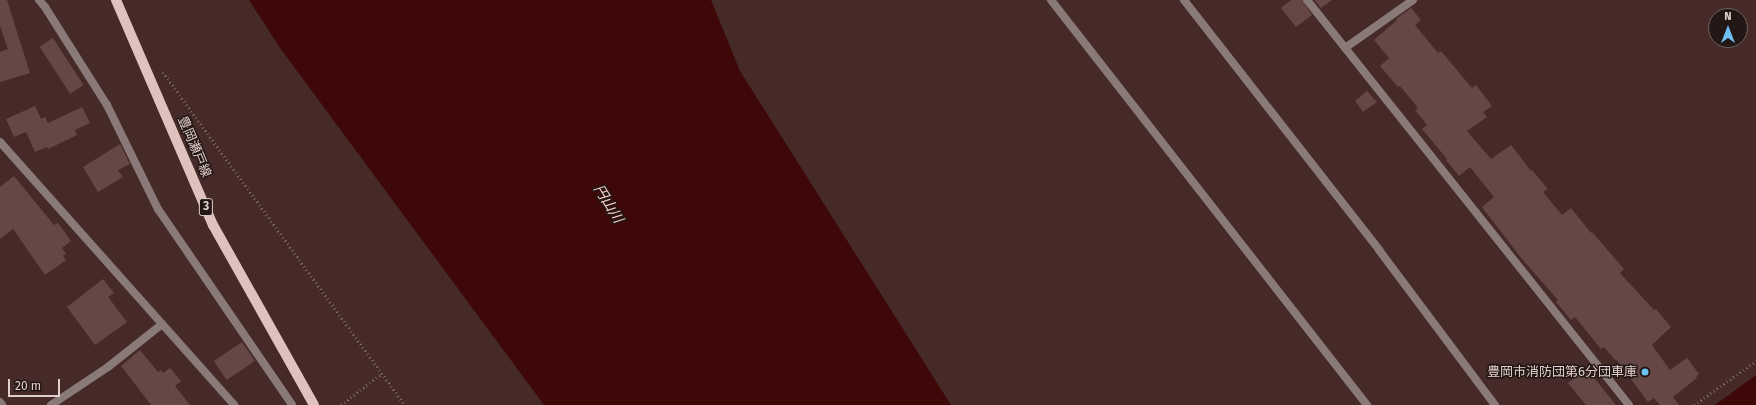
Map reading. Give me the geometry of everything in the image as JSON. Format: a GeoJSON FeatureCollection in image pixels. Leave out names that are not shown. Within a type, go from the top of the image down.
{"type":"FeatureCollection","features":[{"type":"Feature","properties":{"kind":"main road","name":"豊岡瀬戸線"},"geometry":{"type":"LineString","coordinates":[[116,0],[213,225],[314,405]]}},
{"type":"Feature","properties":{"kind":"street"},"geometry":{"type":"LineString","coordinates":[[39,0],[45,7],[107,105],[158,209],[292,405]]}},
{"type":"Feature","properties":{"kind":"street"},"geometry":{"type":"LineString","coordinates":[[1051,0],[1367,405]]}},
{"type":"Feature","properties":{"kind":"street"},"geometry":{"type":"LineString","coordinates":[[1184,0],[1379,250],[1495,405]]}},
{"type":"Feature","properties":{"kind":"street"},"geometry":{"type":"LineString","coordinates":[[1307,0],[1630,405]]}},
{"type":"Feature","properties":{"kind":"street"},"geometry":{"type":"LineString","coordinates":[[1345,48],[1413,0]]}},
{"type":"Feature","properties":{"kind":"street"},"geometry":{"type":"LineString","coordinates":[[0,142],[234,405]]}},
{"type":"Feature","properties":{"kind":"street"},"geometry":{"type":"LineString","coordinates":[[51,405],[108,367],[162,324]]}},
{"type":"Feature","properties":{"kind":"path"},"geometry":{"type":"LineString","coordinates":[[161,68],[381,374],[405,405]]}},
{"type":"Feature","properties":{"kind":"path"},"geometry":{"type":"LineString","coordinates":[[1694,405],[1756,361]]}},
{"type":"Feature","properties":{"kind":"path"},"geometry":{"type":"LineString","coordinates":[[341,405],[381,374]]}},
{"type":"Feature","properties":{"kind":"water","name":"円山川"},"geometry":{"type":"Polygon","coordinates":[[[249,0],[711,0],[740,71],[951,405],[544,405],[280,48],[249,0]]]}},
{"type":"Feature","properties":{"kind":"water"},"geometry":{"type":"Polygon","coordinates":[[[1756,375],[1756,405],[1715,405],[1756,375]]]}},
{"type":"Feature","properties":{"kind":"building"},"geometry":{"type":"Polygon","coordinates":[[[0,0],[7,0],[30,73],[0,82],[0,52],[8,49],[0,26],[0,0]]]}},
{"type":"Feature","properties":{"kind":"building"},"geometry":{"type":"Polygon","coordinates":[[[1291,0],[1302,0],[1312,15],[1296,27],[1281,8],[1291,0]]]}},
{"type":"Feature","properties":{"kind":"building"},"geometry":{"type":"Polygon","coordinates":[[[1314,0],[1332,0],[1321,8],[1314,0]]]}},
{"type":"Feature","properties":{"kind":"building"},"geometry":{"type":"Polygon","coordinates":[[[1411,8],[1421,20],[1415,25],[1438,53],[1441,51],[1472,88],[1476,85],[1492,106],[1483,112],[1487,117],[1467,131],[1491,159],[1511,145],[1531,171],[1532,170],[1548,189],[1543,192],[1562,215],[1571,208],[1591,233],[1592,232],[1624,269],[1620,273],[1654,310],[1656,309],[1671,327],[1652,345],[1670,370],[1687,358],[1699,374],[1696,377],[1697,378],[1673,397],[1679,405],[1660,405],[1654,398],[1648,402],[1616,359],[1615,360],[1604,347],[1601,349],[1575,317],[1571,320],[1556,302],[1558,300],[1522,259],[1482,207],[1494,197],[1470,167],[1459,176],[1422,129],[1427,125],[1415,110],[1418,108],[1400,86],[1398,87],[1380,66],[1389,58],[1374,40],[1397,20],[1396,19],[1411,8]]]}},
{"type":"Feature","properties":{"kind":"building"},"geometry":{"type":"Polygon","coordinates":[[[53,38],[83,85],[70,94],[40,47],[53,38]]]}},
{"type":"Feature","properties":{"kind":"building"},"geometry":{"type":"Polygon","coordinates":[[[1367,91],[1377,102],[1363,112],[1355,101],[1367,91]]]}},
{"type":"Feature","properties":{"kind":"building"},"geometry":{"type":"Polygon","coordinates":[[[35,106],[41,119],[45,117],[48,123],[82,107],[90,123],[75,130],[77,135],[48,149],[47,147],[35,152],[26,132],[14,137],[6,119],[35,106]]]}},
{"type":"Feature","properties":{"kind":"building"},"geometry":{"type":"Polygon","coordinates":[[[120,144],[130,164],[118,170],[123,177],[98,192],[83,167],[120,144]]]}},
{"type":"Feature","properties":{"kind":"building"},"geometry":{"type":"Polygon","coordinates":[[[14,176],[54,225],[58,223],[71,241],[62,248],[66,254],[63,256],[66,260],[45,275],[13,229],[0,239],[0,187],[14,176]]]}},
{"type":"Feature","properties":{"kind":"building"},"geometry":{"type":"Polygon","coordinates":[[[103,279],[114,293],[108,297],[127,322],[95,345],[67,307],[103,279]]]}},
{"type":"Feature","properties":{"kind":"building"},"geometry":{"type":"Polygon","coordinates":[[[242,342],[255,361],[227,380],[214,361],[242,342]]]}},
{"type":"Feature","properties":{"kind":"building"},"geometry":{"type":"Polygon","coordinates":[[[140,350],[158,372],[161,370],[163,373],[170,368],[181,381],[175,386],[190,405],[151,405],[121,366],[140,350]]]}},
{"type":"Feature","properties":{"kind":"building"},"geometry":{"type":"Polygon","coordinates":[[[1587,369],[1616,405],[1586,405],[1568,383],[1587,369]]]}},
{"type":"Feature","properties":{"kind":"place","name":"豊岡市消防団第6分団車庫"},"geometry":{"type":"Point","coordinates":[1645,372]}}]}
